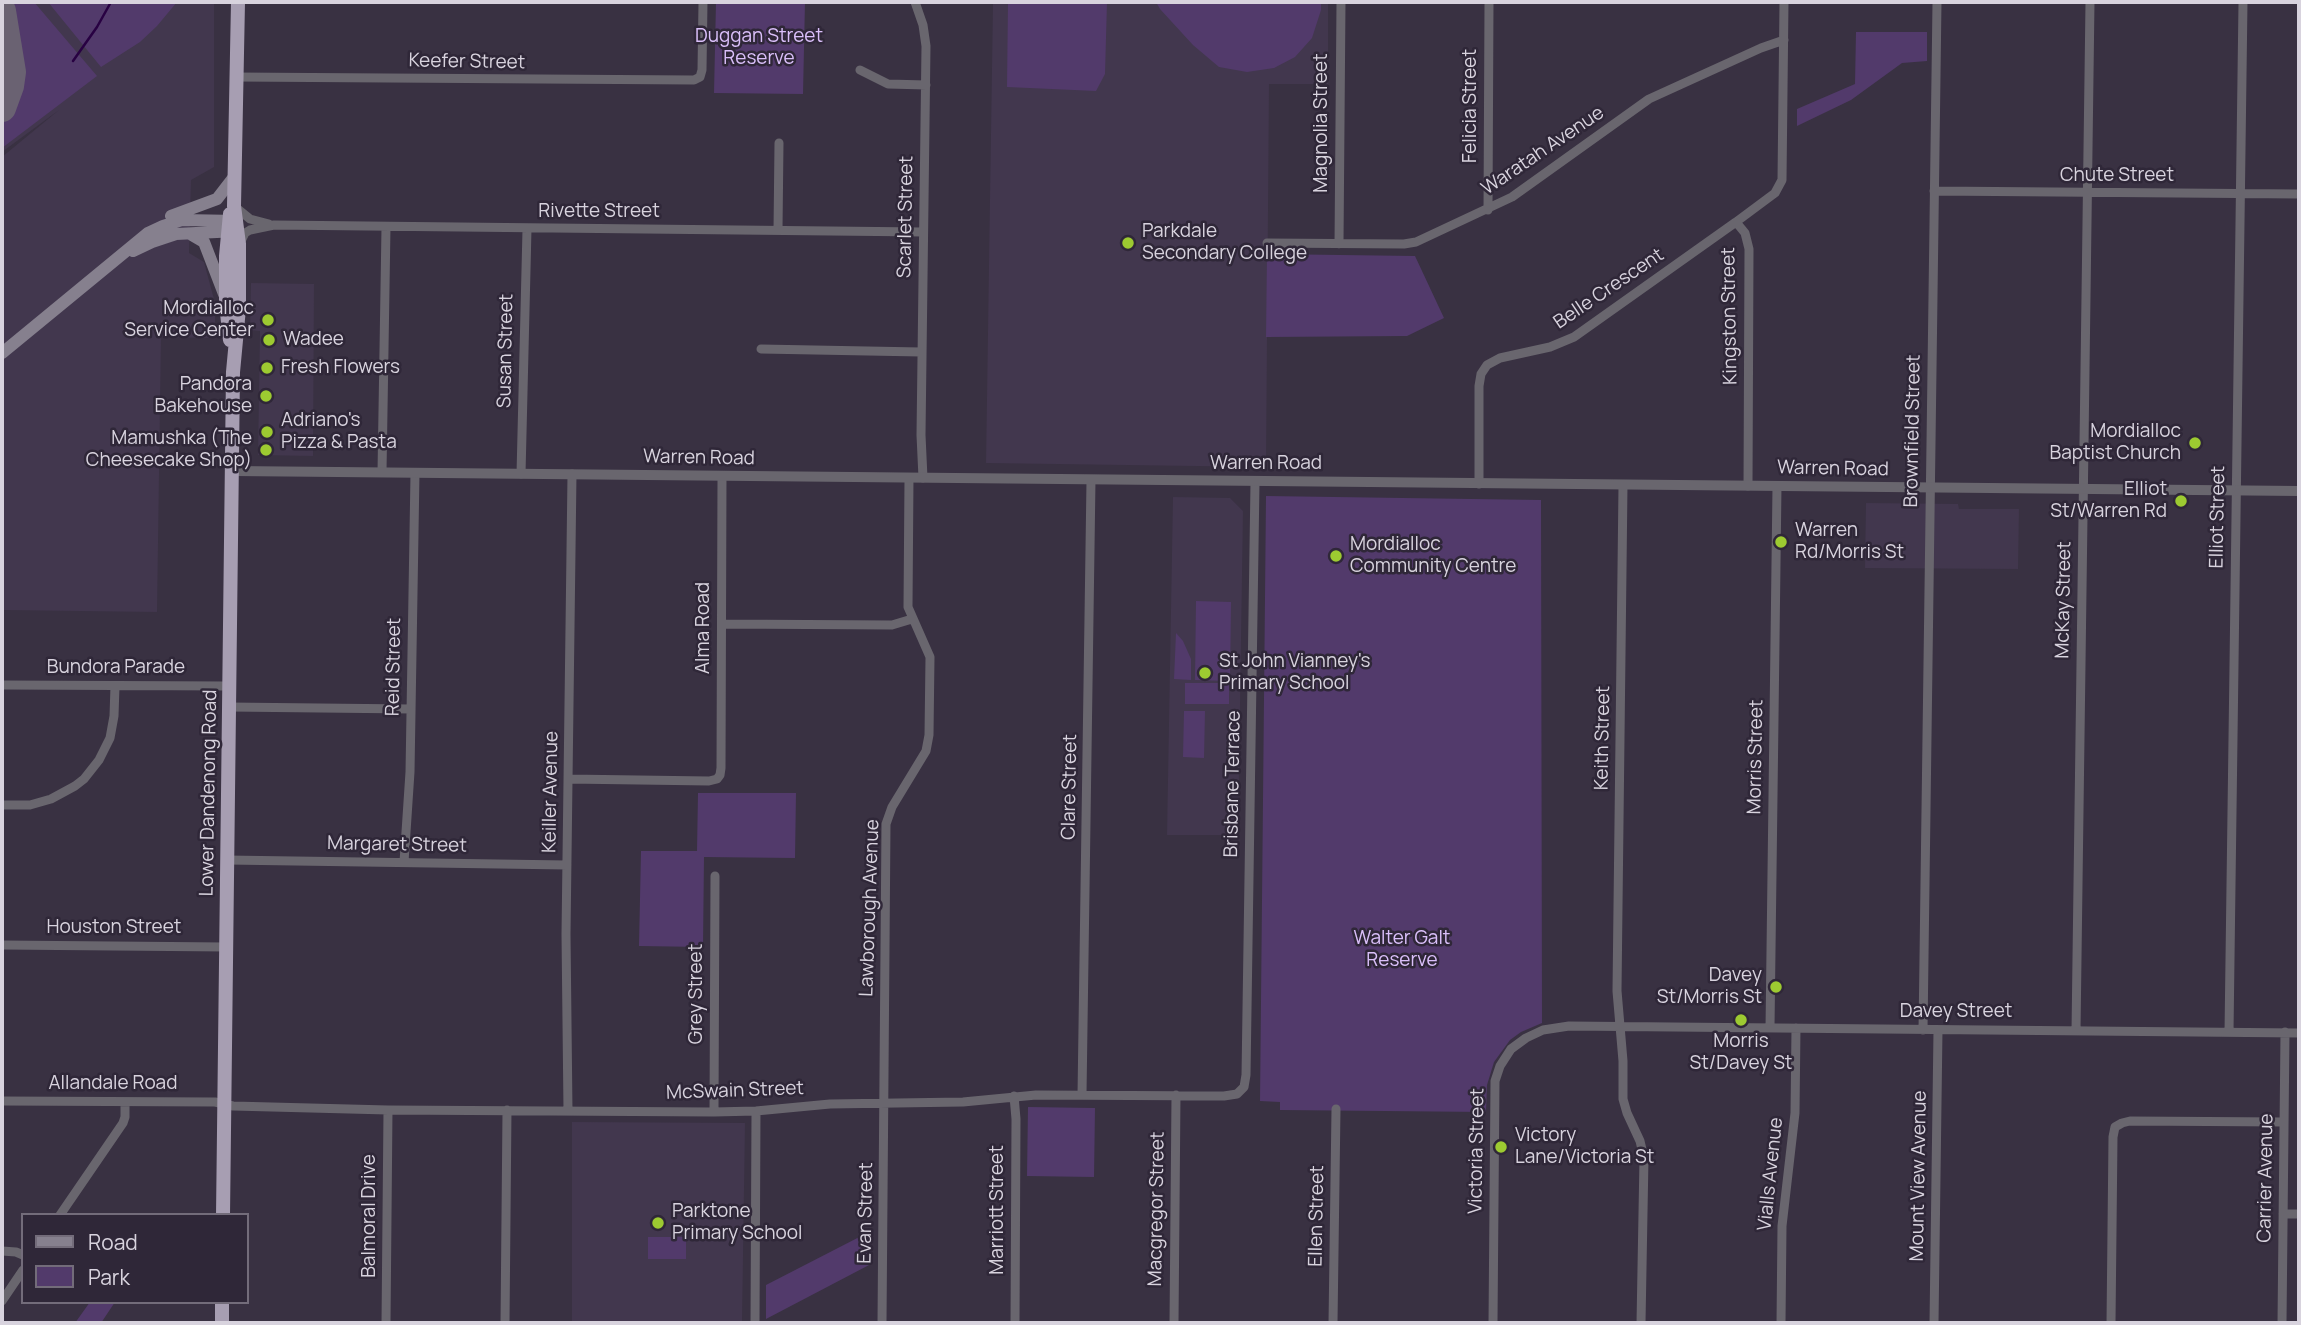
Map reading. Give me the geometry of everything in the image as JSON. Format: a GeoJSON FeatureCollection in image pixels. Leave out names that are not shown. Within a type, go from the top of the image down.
{"type":"FeatureCollection","features":[{"type":"Feature","properties":{"kind":"highway","name":"Lower Dandenong Road"},"geometry":{"type":"LineString","coordinates":[[233,372],[226,300],[234,206],[238,2]]}},
{"type":"Feature","properties":{"kind":"highway","name":"Lower Dandenong Road"},"geometry":{"type":"LineString","coordinates":[[223,1213],[233,372],[239,308],[239,251],[232,226]]}},
{"type":"Feature","properties":{"kind":"highway"},"geometry":{"type":"LineString","coordinates":[[222,1304],[222,1323]]}},
{"type":"Feature","properties":{"kind":"main road"},"geometry":{"type":"LineString","coordinates":[[2,353],[148,233],[173,215],[217,199],[234,177]]}},
{"type":"Feature","properties":{"kind":"main road"},"geometry":{"type":"LineString","coordinates":[[148,233],[181,220],[232,226]]}},
{"type":"Feature","properties":{"kind":"main road"},"geometry":{"type":"LineString","coordinates":[[117,259],[166,237],[232,226]]}},
{"type":"Feature","properties":{"kind":"main road"},"geometry":{"type":"LineString","coordinates":[[191,234],[204,242],[226,300]]}},
{"type":"Feature","properties":{"kind":"street","name":"Keefer Street"},"geometry":{"type":"LineString","coordinates":[[235,77],[685,81],[697,79],[702,70],[703,2]]}},
{"type":"Feature","properties":{"kind":"street","name":"Scarlet Street"},"geometry":{"type":"LineString","coordinates":[[915,2],[925,35],[926,85],[920,435],[916,478]]}},
{"type":"Feature","properties":{"kind":"street","name":"Magnolia Street"},"geometry":{"type":"LineString","coordinates":[[1339,244],[1341,2]]}},
{"type":"Feature","properties":{"kind":"street","name":"Felicia Street"},"geometry":{"type":"LineString","coordinates":[[1488,210],[1489,2]]}},
{"type":"Feature","properties":{"kind":"street","name":"Kingston Street"},"geometry":{"type":"LineString","coordinates":[[1748,486],[1749,249],[1745,233],[1736,222],[1775,193],[1782,180],[1784,2]]}},
{"type":"Feature","properties":{"kind":"street","name":"Brownfield Street"},"geometry":{"type":"LineString","coordinates":[[1923,1030],[1937,2]]}},
{"type":"Feature","properties":{"kind":"street","name":"McKay Street"},"geometry":{"type":"LineString","coordinates":[[2076,1031],[2090,2]]}},
{"type":"Feature","properties":{"kind":"street","name":"Elliot Street"},"geometry":{"type":"LineString","coordinates":[[2229,1032],[2243,2]]}},
{"type":"Feature","properties":{"kind":"street","name":"Waratah Avenue"},"geometry":{"type":"LineString","coordinates":[[1267,243],[1410,243],[1512,197],[1649,99],[1784,40]]}},
{"type":"Feature","properties":{"kind":"street"},"geometry":{"type":"LineString","coordinates":[[860,70],[888,84],[926,85]]}},
{"type":"Feature","properties":{"kind":"street"},"geometry":{"type":"LineString","coordinates":[[778,230],[779,143]]}},
{"type":"Feature","properties":{"kind":"street","name":"Chute Street"},"geometry":{"type":"LineString","coordinates":[[1934,191],[2299,194]]}},
{"type":"Feature","properties":{"kind":"street","name":"Rivette Street"},"geometry":{"type":"LineString","coordinates":[[234,206],[250,219],[274,225]]}},
{"type":"Feature","properties":{"kind":"street","name":"Belle Crescent"},"geometry":{"type":"LineString","coordinates":[[1479,484],[1479,386],[1487,365],[1500,358],[1550,347],[1574,337],[1736,222]]}},
{"type":"Feature","properties":{"kind":"street","name":"Rivette Street"},"geometry":{"type":"LineString","coordinates":[[239,251],[242,238],[250,230],[274,225],[923,232]]}},
{"type":"Feature","properties":{"kind":"street"},"geometry":{"type":"LineString","coordinates":[[382,472],[386,227]]}},
{"type":"Feature","properties":{"kind":"street","name":"Susan Street"},"geometry":{"type":"LineString","coordinates":[[521,474],[527,229]]}},
{"type":"Feature","properties":{"kind":"street"},"geometry":{"type":"LineString","coordinates":[[761,349],[921,352]]}},
{"type":"Feature","properties":{"kind":"street","name":"Warren Road"},"geometry":{"type":"LineString","coordinates":[[233,471],[2299,491]]}},
{"type":"Feature","properties":{"kind":"street","name":"Reid Street"},"geometry":{"type":"LineString","coordinates":[[404,862],[410,784],[415,473]]}},
{"type":"Feature","properties":{"kind":"street","name":"Keiller Avenue"},"geometry":{"type":"LineString","coordinates":[[568,1111],[567,864],[572,474]]}},
{"type":"Feature","properties":{"kind":"street","name":"Alma Road"},"geometry":{"type":"LineString","coordinates":[[568,779],[717,779],[722,768],[722,476]]}},
{"type":"Feature","properties":{"kind":"street","name":"Lawborough Avenue"},"geometry":{"type":"LineString","coordinates":[[884,1102],[886,824],[892,807],[926,751],[929,735],[930,657],[912,619],[908,599],[916,478]]}},
{"type":"Feature","properties":{"kind":"street","name":"Clare Street"},"geometry":{"type":"LineString","coordinates":[[1082,1095],[1091,480]]}},
{"type":"Feature","properties":{"kind":"street","name":"Brisbane Terrace"},"geometry":{"type":"LineString","coordinates":[[1244,1087],[1255,482]]}},
{"type":"Feature","properties":{"kind":"street","name":"Keith Street"},"geometry":{"type":"LineString","coordinates":[[1623,485],[1617,991],[1624,1105],[1640,1141],[1644,1158],[1642,1323]]}},
{"type":"Feature","properties":{"kind":"street","name":"Morris Street"},"geometry":{"type":"LineString","coordinates":[[1770,1028],[1777,486]]}},
{"type":"Feature","properties":{"kind":"street"},"geometry":{"type":"LineString","coordinates":[[722,624],[892,625],[912,619]]}},
{"type":"Feature","properties":{"kind":"street","name":"Bundora Parade"},"geometry":{"type":"LineString","coordinates":[[2,685],[229,686]]}},
{"type":"Feature","properties":{"kind":"street"},"geometry":{"type":"LineString","coordinates":[[2,805],[30,804],[51,799],[84,779],[99,760],[110,738],[115,686]]}},
{"type":"Feature","properties":{"kind":"street"},"geometry":{"type":"LineString","coordinates":[[229,707],[411,709]]}},
{"type":"Feature","properties":{"kind":"street","name":"Margaret Street"},"geometry":{"type":"LineString","coordinates":[[227,860],[567,864]]}},
{"type":"Feature","properties":{"kind":"street","name":"Grey Street"},"geometry":{"type":"LineString","coordinates":[[714,1112],[715,876]]}},
{"type":"Feature","properties":{"kind":"street","name":"Houston Street"},"geometry":{"type":"LineString","coordinates":[[2,945],[226,947]]}},
{"type":"Feature","properties":{"kind":"street","name":"Victoria Street"},"geometry":{"type":"LineString","coordinates":[[1493,1323],[1494,1086],[1500,1066],[1511,1049],[1525,1038],[1543,1030],[1559,1026],[1620,1027]]}},
{"type":"Feature","properties":{"kind":"street","name":"Davey Street"},"geometry":{"type":"LineString","coordinates":[[1620,1027],[2299,1033]]}},
{"type":"Feature","properties":{"kind":"street","name":"Vialls Avenue"},"geometry":{"type":"LineString","coordinates":[[1781,1323],[1782,1233],[1795,1101],[1796,1028]]}},
{"type":"Feature","properties":{"kind":"street","name":"Mount View Avenue"},"geometry":{"type":"LineString","coordinates":[[1934,1323],[1938,1030]]}},
{"type":"Feature","properties":{"kind":"street","name":"Carrier Avenue"},"geometry":{"type":"LineString","coordinates":[[2282,1323],[2286,1032]]}},
{"type":"Feature","properties":{"kind":"street","name":"McSwain Street"},"geometry":{"type":"LineString","coordinates":[[225,1104],[388,1110],[714,1112],[830,1104],[963,1101],[1014,1096],[1231,1096],[1244,1087]]}},
{"type":"Feature","properties":{"kind":"street","name":"Macgregor Street"},"geometry":{"type":"LineString","coordinates":[[1174,1323],[1176,1095]]}},
{"type":"Feature","properties":{"kind":"street","name":"Marriott Street"},"geometry":{"type":"LineString","coordinates":[[1014,1096],[1015,1323]]}},
{"type":"Feature","properties":{"kind":"street","name":"Allandale Road"},"geometry":{"type":"LineString","coordinates":[[2,1101],[225,1104]]}},
{"type":"Feature","properties":{"kind":"street"},"geometry":{"type":"LineString","coordinates":[[61,1213],[123,1123],[125,1102]]}},
{"type":"Feature","properties":{"kind":"street","name":"Evan Street"},"geometry":{"type":"LineString","coordinates":[[882,1323],[884,1102]]}},
{"type":"Feature","properties":{"kind":"street","name":"Ellen Street"},"geometry":{"type":"LineString","coordinates":[[1333,1323],[1336,1109]]}},
{"type":"Feature","properties":{"kind":"street","name":"Balmoral Drive"},"geometry":{"type":"LineString","coordinates":[[386,1323],[388,1110]]}},
{"type":"Feature","properties":{"kind":"street"},"geometry":{"type":"LineString","coordinates":[[505,1323],[507,1110]]}},
{"type":"Feature","properties":{"kind":"street"},"geometry":{"type":"LineString","coordinates":[[755,1323],[757,1111]]}},
{"type":"Feature","properties":{"kind":"street"},"geometry":{"type":"LineString","coordinates":[[2110,1323],[2115,1127],[2130,1121],[2284,1122]]}},
{"type":"Feature","properties":{"kind":"street"},"geometry":{"type":"LineString","coordinates":[[2283,1214],[2299,1214]]}},
{"type":"Feature","properties":{"kind":"street"},"geometry":{"type":"LineString","coordinates":[[2,1251],[21,1254]]}},
{"type":"Feature","properties":{"kind":"street"},"geometry":{"type":"LineString","coordinates":[[2,1301],[21,1273]]}},
{"type":"Feature","properties":{"kind":"shaded area"},"geometry":{"type":"Polygon","coordinates":[[[2,2],[214,2],[214,167],[191,180],[189,253],[204,262],[215,303],[215,338],[161,337],[157,612],[2,610],[2,157],[59,110],[2,152],[2,2]]]}},
{"type":"Feature","properties":{"kind":"shaded area","name":"Parkdale Secondary College"},"geometry":{"type":"Polygon","coordinates":[[[993,2],[1328,2],[1328,84],[1269,84],[1266,467],[986,463],[993,2]]]}},
{"type":"Feature","properties":{"kind":"shaded area"},"geometry":{"type":"Polygon","coordinates":[[[251,283],[314,284],[313,456],[258,455],[260,331],[250,330],[251,283]]]}},
{"type":"Feature","properties":{"kind":"shaded area","name":"St John Vianney's Primary School"},"geometry":{"type":"Polygon","coordinates":[[[1173,497],[1230,498],[1243,511],[1238,835],[1167,835],[1173,497]]]}},
{"type":"Feature","properties":{"kind":"shaded area"},"geometry":{"type":"Polygon","coordinates":[[[1866,503],[1958,504],[1959,509],[2019,509],[2018,569],[1865,568],[1866,503]]]}},
{"type":"Feature","properties":{"kind":"shaded area","name":"Parktone Primary School"},"geometry":{"type":"Polygon","coordinates":[[[572,1122],[745,1123],[742,1323],[572,1323],[572,1122]]]}},
{"type":"Feature","properties":{"kind":"green space"},"geometry":{"type":"Polygon","coordinates":[[[10,2],[34,2],[97,76],[2,148],[2,122],[16,97],[20,75],[10,2]]]}},
{"type":"Feature","properties":{"kind":"green space"},"geometry":{"type":"Polygon","coordinates":[[[48,2],[177,2],[140,42],[101,67],[48,2]]]}},
{"type":"Feature","properties":{"kind":"green space","name":"Duggan Street Reserve"},"geometry":{"type":"Polygon","coordinates":[[[716,2],[805,2],[803,94],[714,93],[716,2]]]}},
{"type":"Feature","properties":{"kind":"green space"},"geometry":{"type":"Polygon","coordinates":[[[1008,2],[1107,2],[1105,74],[1096,91],[1007,87],[1008,2]]]}},
{"type":"Feature","properties":{"kind":"green space"},"geometry":{"type":"Polygon","coordinates":[[[1156,2],[1321,2],[1321,10],[1312,38],[1295,57],[1274,68],[1247,72],[1219,67],[1193,45],[1156,2]]]}},
{"type":"Feature","properties":{"kind":"green space"},"geometry":{"type":"Polygon","coordinates":[[[1856,32],[1927,32],[1927,61],[1902,63],[1851,100],[1797,126],[1797,109],[1855,84],[1856,32]]]}},
{"type":"Feature","properties":{"kind":"green space"},"geometry":{"type":"Polygon","coordinates":[[[1267,254],[1415,256],[1444,318],[1407,336],[1266,337],[1267,254]]]}},
{"type":"Feature","properties":{"kind":"green space","name":"Walter Galt Reserve"},"geometry":{"type":"Polygon","coordinates":[[[1266,496],[1541,500],[1542,1023],[1510,1040],[1494,1062],[1487,1085],[1486,1112],[1280,1110],[1280,1102],[1260,1101],[1266,496]]]}},
{"type":"Feature","properties":{"kind":"green space"},"geometry":{"type":"Polygon","coordinates":[[[1196,601],[1231,602],[1230,681],[1195,680],[1196,601]]]}},
{"type":"Feature","properties":{"kind":"green space"},"geometry":{"type":"Polygon","coordinates":[[[1176,633],[1191,659],[1191,680],[1174,679],[1176,633]]]}},
{"type":"Feature","properties":{"kind":"green space"},"geometry":{"type":"Polygon","coordinates":[[[1185,683],[1229,683],[1229,704],[1185,704],[1185,683]]]}},
{"type":"Feature","properties":{"kind":"green space"},"geometry":{"type":"Polygon","coordinates":[[[1184,711],[1205,711],[1204,758],[1183,757],[1184,711]]]}},
{"type":"Feature","properties":{"kind":"green space"},"geometry":{"type":"Polygon","coordinates":[[[698,793],[796,793],[795,858],[704,857],[703,947],[639,946],[641,851],[697,851],[698,793]]]}},
{"type":"Feature","properties":{"kind":"green space"},"geometry":{"type":"Polygon","coordinates":[[[1028,1107],[1095,1108],[1094,1177],[1027,1176],[1028,1107]]]}},
{"type":"Feature","properties":{"kind":"green space"},"geometry":{"type":"Polygon","coordinates":[[[871,1231],[871,1264],[766,1319],[766,1285],[871,1231]]]}},
{"type":"Feature","properties":{"kind":"green space"},"geometry":{"type":"Polygon","coordinates":[[[648,1237],[686,1237],[686,1259],[648,1259],[648,1237]]]}},
{"type":"Feature","properties":{"kind":"green space"},"geometry":{"type":"Polygon","coordinates":[[[89,1304],[114,1304],[101,1323],[75,1323],[89,1304]]]}},
{"type":"Feature","properties":{"kind":"waterway"},"geometry":{"type":"LineString","coordinates":[[73,61],[111,2]]}},
{"type":"Feature","properties":{"kind":"taxiway"},"geometry":{"type":"LineString","coordinates":[[2,11],[12,72],[2,108]]}},
{"type":"Feature","properties":{"kind":"place","name":"Parkdale Secondary College"},"geometry":{"type":"Point","coordinates":[1128,243]}},
{"type":"Feature","properties":{"kind":"place","name":"Mordialloc Service Center"},"geometry":{"type":"Point","coordinates":[268,320]}},
{"type":"Feature","properties":{"kind":"place","name":"Wadee"},"geometry":{"type":"Point","coordinates":[269,340]}},
{"type":"Feature","properties":{"kind":"place","name":"Fresh Flowers"},"geometry":{"type":"Point","coordinates":[267,368]}},
{"type":"Feature","properties":{"kind":"place","name":"Pandora Bakehouse"},"geometry":{"type":"Point","coordinates":[266,396]}},
{"type":"Feature","properties":{"kind":"place","name":"Adriano's Pizza & Pasta"},"geometry":{"type":"Point","coordinates":[267,432]}},
{"type":"Feature","properties":{"kind":"place","name":"Mordialloc Baptist Church"},"geometry":{"type":"Point","coordinates":[2195,443]}},
{"type":"Feature","properties":{"kind":"place","name":"Mamushka (The Cheesecake Shop)"},"geometry":{"type":"Point","coordinates":[266,450]}},
{"type":"Feature","properties":{"kind":"place","name":"Elliot St/Warren Rd"},"geometry":{"type":"Point","coordinates":[2181,501]}},
{"type":"Feature","properties":{"kind":"place","name":"Warren Rd/Morris St"},"geometry":{"type":"Point","coordinates":[1781,542]}},
{"type":"Feature","properties":{"kind":"place","name":"Mordialloc Community Centre"},"geometry":{"type":"Point","coordinates":[1336,556]}},
{"type":"Feature","properties":{"kind":"place","name":"St John Vianney's Primary School"},"geometry":{"type":"Point","coordinates":[1205,673]}},
{"type":"Feature","properties":{"kind":"place","name":"Davey St/Morris St"},"geometry":{"type":"Point","coordinates":[1776,987]}},
{"type":"Feature","properties":{"kind":"place","name":"Morris St/Davey St"},"geometry":{"type":"Point","coordinates":[1741,1020]}},
{"type":"Feature","properties":{"kind":"place","name":"Victory Lane/Victoria St"},"geometry":{"type":"Point","coordinates":[1501,1147]}},
{"type":"Feature","properties":{"kind":"place","name":"Parktone Primary School"},"geometry":{"type":"Point","coordinates":[658,1223]}}]}
